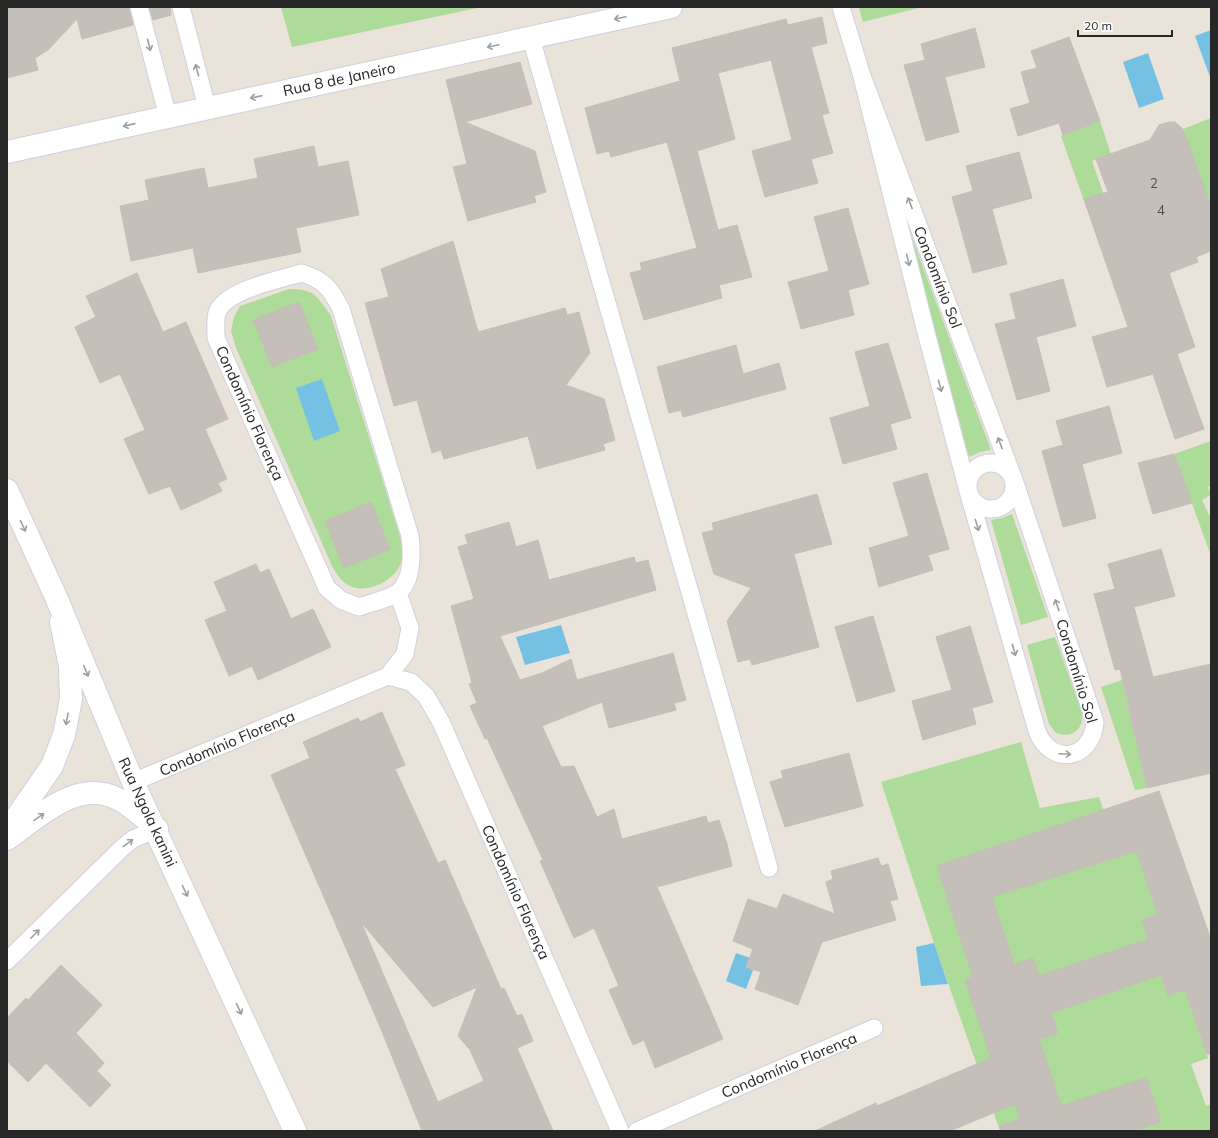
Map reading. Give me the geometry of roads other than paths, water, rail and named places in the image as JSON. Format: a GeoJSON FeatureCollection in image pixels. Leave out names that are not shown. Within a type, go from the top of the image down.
{"type":"FeatureCollection","features":[{"type":"Feature","properties":{"kind":"street","name":"Rua 8 de Janeiro"},"geometry":{"type":"LineString","coordinates":[[7,152],[671,7]]}},
{"type":"Feature","properties":{"kind":"street","name":"Rua Ngola kanini"},"geometry":{"type":"LineString","coordinates":[[7,490],[56,598],[133,782],[157,829],[295,1131]]}},
{"type":"Feature","properties":{"kind":"street"},"geometry":{"type":"LineString","coordinates":[[7,831],[52,766],[64,735],[71,699],[70,666],[56,598]]}},
{"type":"Feature","properties":{"kind":"street"},"geometry":{"type":"LineString","coordinates":[[7,839],[66,798],[84,793],[103,794],[119,799],[157,829]]}},
{"type":"Feature","properties":{"kind":"lane"},"geometry":{"type":"LineString","coordinates":[[139,7],[168,117]]}},
{"type":"Feature","properties":{"kind":"lane"},"geometry":{"type":"LineString","coordinates":[[181,7],[207,108]]}},
{"type":"Feature","properties":{"kind":"lane","name":"Condomínio Sol"},"geometry":{"type":"LineString","coordinates":[[841,7],[861,73],[968,491],[1040,740],[1047,748],[1056,753],[1065,755],[1075,753],[1084,748],[1091,741],[1095,722],[1014,480],[861,73]]}},
{"type":"Feature","properties":{"kind":"lane"},"geometry":{"type":"LineString","coordinates":[[531,38],[769,868]]}},
{"type":"Feature","properties":{"kind":"lane","name":"Condomínio Florença"},"geometry":{"type":"LineString","coordinates":[[302,273],[316,278],[332,291],[341,309],[410,536],[412,556],[407,579],[398,593],[359,607],[341,600],[327,588],[216,338],[217,313],[228,299],[242,291],[302,273]]}},
{"type":"Feature","properties":{"kind":"lane","name":"Condomínio Sol"},"geometry":{"type":"LineString","coordinates":[[985,462],[992,462],[1006,468],[1014,480],[1014,488],[1007,502],[992,509],[977,505],[968,491],[969,477],[978,465],[985,462]]}},
{"type":"Feature","properties":{"kind":"lane","name":"Condomínio Florença"},"geometry":{"type":"LineString","coordinates":[[133,782],[388,676],[405,654],[410,628],[398,593]]}},
{"type":"Feature","properties":{"kind":"lane","name":"Condomínio Florença"},"geometry":{"type":"LineString","coordinates":[[388,676],[411,682],[426,696],[441,722],[620,1131]]}},
{"type":"Feature","properties":{"kind":"lane"},"geometry":{"type":"LineString","coordinates":[[7,962],[122,848],[133,839],[157,829]]}},
{"type":"Feature","properties":{"kind":"lane","name":"Condomínio Florença"},"geometry":{"type":"LineString","coordinates":[[637,1131],[874,1028]]}},
{"type":"Feature","properties":{"kind":"water"},"geometry":{"type":"Polygon","coordinates":[[[1211,30],[1211,80],[1195,36],[1211,30]]]}},
{"type":"Feature","properties":{"kind":"water"},"geometry":{"type":"Polygon","coordinates":[[[1148,53],[1164,99],[1139,108],[1123,62],[1148,53]]]}},
{"type":"Feature","properties":{"kind":"water"},"geometry":{"type":"Polygon","coordinates":[[[322,379],[340,431],[314,441],[296,388],[322,379]]]}},
{"type":"Feature","properties":{"kind":"water"},"geometry":{"type":"Polygon","coordinates":[[[561,625],[570,653],[525,665],[516,637],[561,625]]]}},
{"type":"Feature","properties":{"kind":"water"},"geometry":{"type":"Polygon","coordinates":[[[934,943],[948,984],[921,986],[916,947],[934,943]]]}},
{"type":"Feature","properties":{"kind":"water"},"geometry":{"type":"Polygon","coordinates":[[[736,953],[750,958],[746,967],[753,970],[746,989],[726,981],[736,953]]]}}]}
